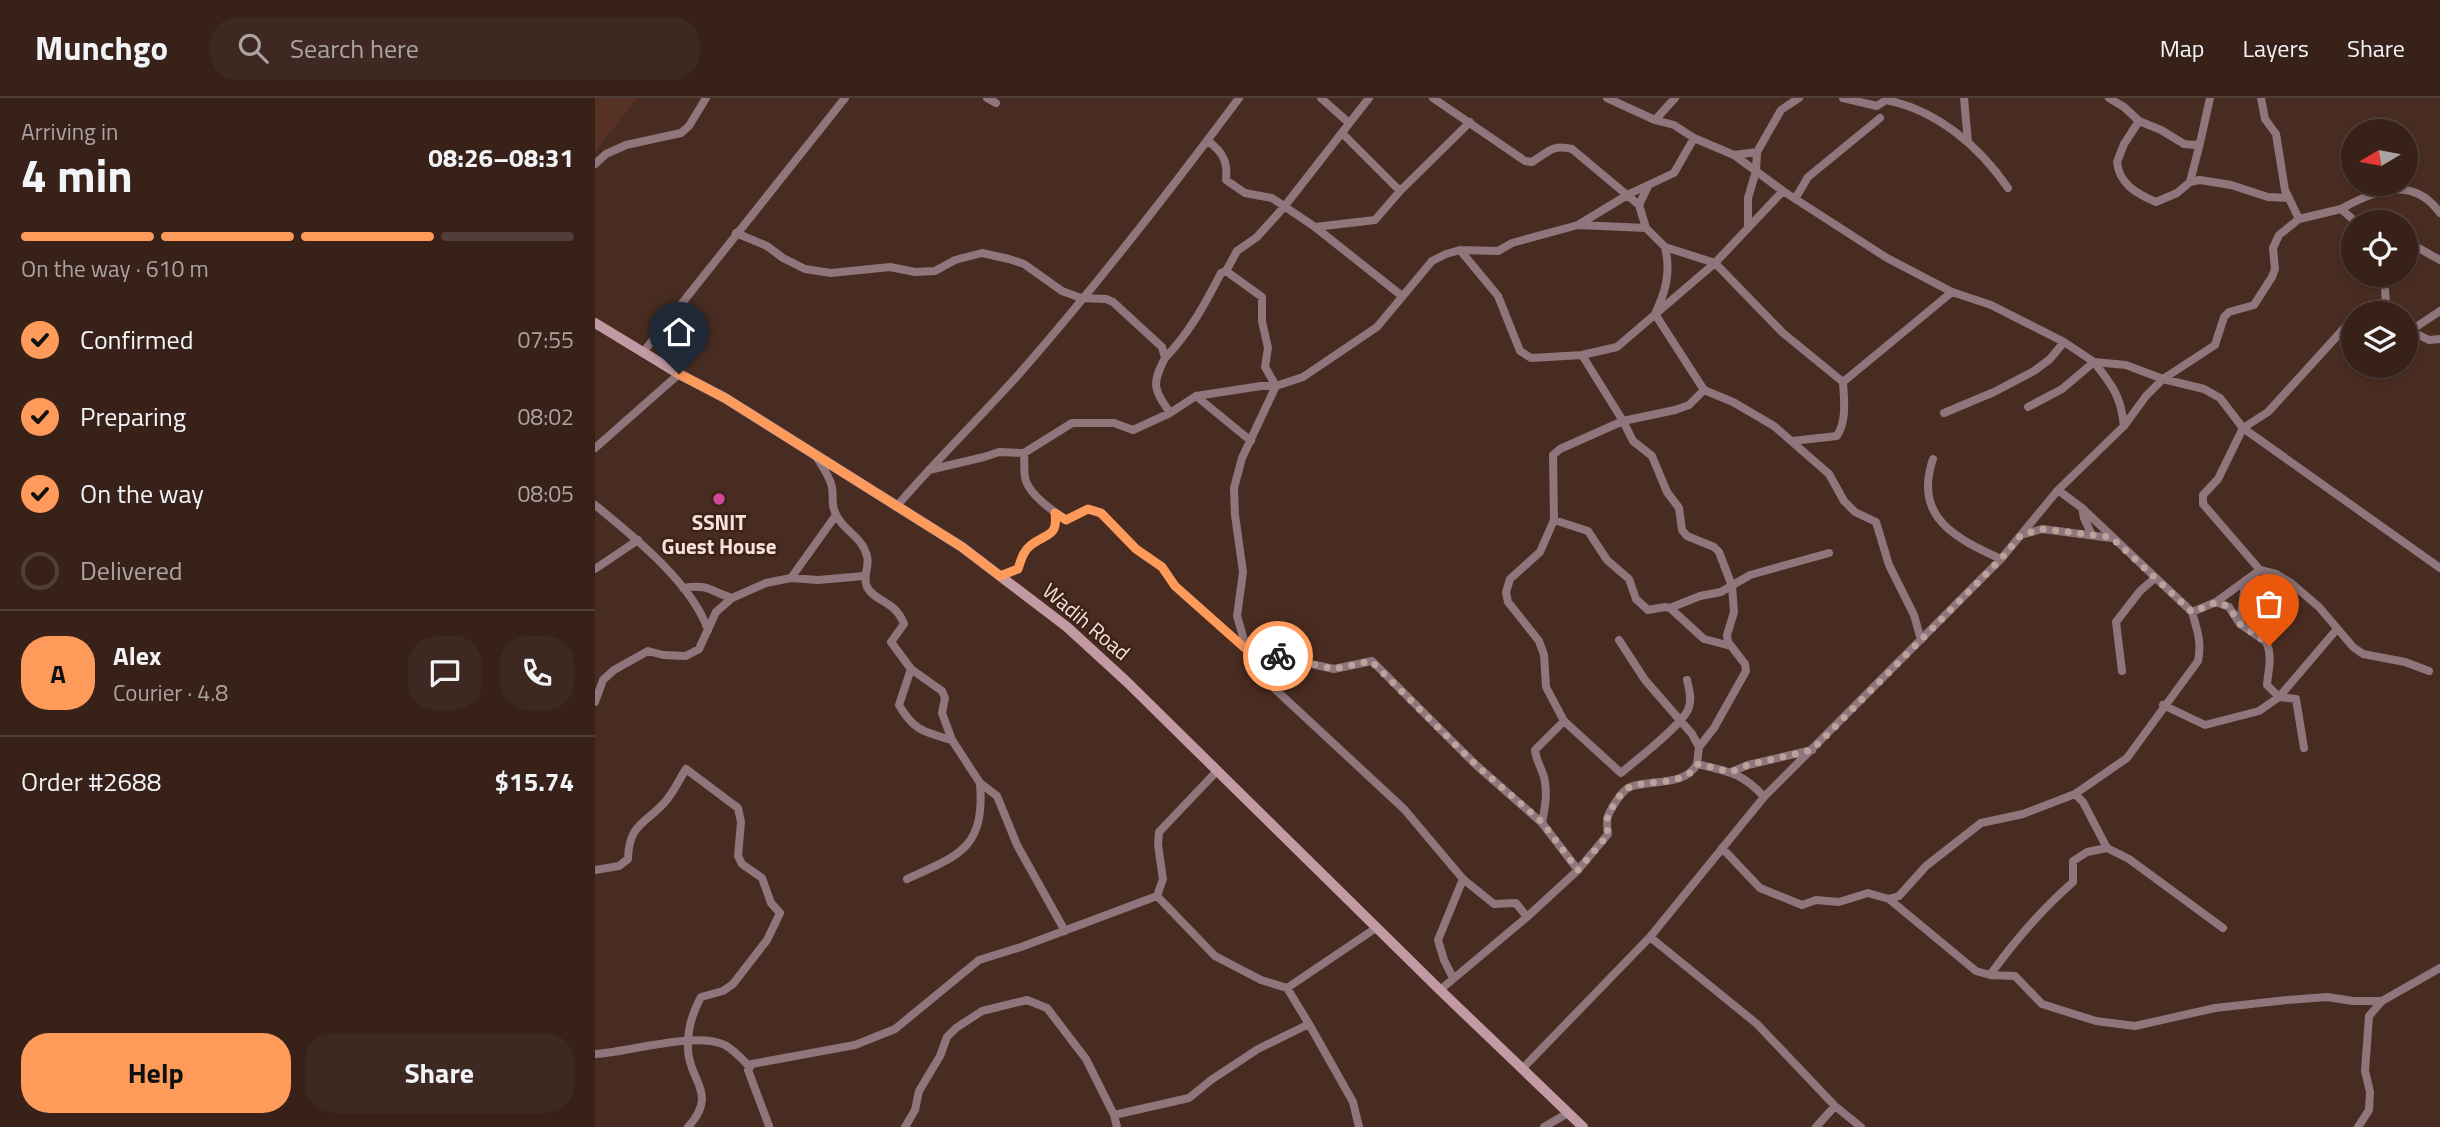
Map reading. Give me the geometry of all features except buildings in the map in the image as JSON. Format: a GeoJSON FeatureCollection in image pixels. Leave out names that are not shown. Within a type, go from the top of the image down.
{"type":"FeatureCollection","features":[{"type":"Feature","properties":{"kind":"street"},"geometry":{"type":"LineString","coordinates":[[595,164],[606,154],[626,145],[681,133],[689,126],[706,98]]}},
{"type":"Feature","properties":{"kind":"street"},"geometry":{"type":"LineString","coordinates":[[644,351],[845,98]]}},
{"type":"Feature","properties":{"kind":"street"},"geometry":{"type":"LineString","coordinates":[[986,98],[996,103]]}},
{"type":"Feature","properties":{"kind":"street"},"geometry":{"type":"LineString","coordinates":[[1228,98],[1240,98]]}},
{"type":"Feature","properties":{"kind":"street"},"geometry":{"type":"LineString","coordinates":[[896,507],[1018,376],[1124,249],[1240,98]]}},
{"type":"Feature","properties":{"kind":"street"},"geometry":{"type":"LineString","coordinates":[[1321,98],[1349,122]]}},
{"type":"Feature","properties":{"kind":"street"},"geometry":{"type":"LineString","coordinates":[[1170,414],[1155,389],[1156,376],[1165,358],[1199,317],[1221,273],[1226,271],[1237,250],[1257,237],[1284,207],[1369,98]]}},
{"type":"Feature","properties":{"kind":"street"},"geometry":{"type":"LineString","coordinates":[[1433,98],[1525,161],[1532,162],[1549,149],[1560,146],[1572,149],[1629,194],[1639,205],[1646,228],[1665,247],[1715,263],[1783,332],[1843,382],[1845,406],[1842,428],[1837,436],[1792,441]]}},
{"type":"Feature","properties":{"kind":"street"},"geometry":{"type":"LineString","coordinates":[[1607,98],[1655,120],[1674,125],[1694,138],[1734,155],[1783,191],[1887,258],[1952,292],[1991,304],[2064,342],[2094,362],[2115,389],[2122,407],[2124,426]]}},
{"type":"Feature","properties":{"kind":"street"},"geometry":{"type":"LineString","coordinates":[[1655,120],[1675,98]]}},
{"type":"Feature","properties":{"kind":"street"},"geometry":{"type":"LineString","coordinates":[[1748,228],[1748,198],[1756,171],[1757,152],[1781,110],[1800,98]]}},
{"type":"Feature","properties":{"kind":"street"},"geometry":{"type":"LineString","coordinates":[[1843,98],[1877,106],[1888,99],[1911,105],[1968,142],[1993,166],[2008,188]]}},
{"type":"Feature","properties":{"kind":"street"},"geometry":{"type":"LineString","coordinates":[[1964,98],[1968,142]]}},
{"type":"Feature","properties":{"kind":"street"},"geometry":{"type":"LineString","coordinates":[[2109,98],[2125,107],[2139,121],[2184,144],[2195,160]]}},
{"type":"Feature","properties":{"kind":"street"},"geometry":{"type":"LineString","coordinates":[[2139,121],[2124,144],[2117,169],[2129,188],[2156,202],[2178,193],[2190,182],[2210,98]]}},
{"type":"Feature","properties":{"kind":"street"},"geometry":{"type":"LineString","coordinates":[[2261,98],[2265,119],[2276,134],[2288,198],[2299,219]]}},
{"type":"Feature","properties":{"kind":"street"},"geometry":{"type":"LineString","coordinates":[[1795,199],[1808,177],[1880,118]]}},
{"type":"Feature","properties":{"kind":"street"},"geometry":{"type":"LineString","coordinates":[[1315,227],[1375,220],[1399,191],[1470,122]]}},
{"type":"Feature","properties":{"kind":"street"},"geometry":{"type":"LineString","coordinates":[[1342,133],[1399,191]]}},
{"type":"Feature","properties":{"kind":"street"},"geometry":{"type":"LineString","coordinates":[[929,470],[999,452],[1024,453],[1072,423],[1114,423],[1133,430],[1170,414],[1196,396],[1276,386],[1303,377],[1377,327],[1433,261],[1460,250],[1498,251],[1512,243],[1578,225],[1629,194],[1674,173],[1694,138]]}},
{"type":"Feature","properties":{"kind":"street"},"geometry":{"type":"LineString","coordinates":[[1208,141],[1219,149],[1228,164],[1226,180],[1245,193],[1272,198],[1315,227],[1402,296]]}},
{"type":"Feature","properties":{"kind":"street"},"geometry":{"type":"LineString","coordinates":[[2184,144],[2200,143]]}},
{"type":"Feature","properties":{"kind":"street"},"geometry":{"type":"LineString","coordinates":[[1734,155],[1757,152]]}},
{"type":"Feature","properties":{"kind":"street"},"geometry":{"type":"LineString","coordinates":[[2190,182],[2210,181],[2268,197],[2288,198]]}},
{"type":"Feature","properties":{"kind":"street"},"geometry":{"type":"LineString","coordinates":[[1639,205],[1648,186]]}},
{"type":"Feature","properties":{"kind":"street"},"geometry":{"type":"LineString","coordinates":[[1523,1068],[1650,937],[1764,797],[2001,559],[2058,490],[2124,426],[2146,396],[2163,379],[2215,345],[2221,324],[2229,312],[2259,300],[2275,269],[2275,241],[2285,229],[2299,219],[2341,209],[2388,189],[2419,194],[2432,202],[2440,213]]}},
{"type":"Feature","properties":{"kind":"street"},"geometry":{"type":"LineString","coordinates":[[1460,250],[1498,296],[1520,351],[1531,358],[1582,355],[1617,347],[1715,263],[1783,191]]}},
{"type":"Feature","properties":{"kind":"street"},"geometry":{"type":"LineString","coordinates":[[1578,225],[1646,228]]}},
{"type":"Feature","properties":{"kind":"street"},"geometry":{"type":"LineString","coordinates":[[736,233],[767,246],[805,269],[831,273],[890,267],[915,272],[935,271],[955,260],[982,253],[1024,264],[1062,291],[1081,298],[1114,302],[1162,347],[1165,358]]}},
{"type":"Feature","properties":{"kind":"street"},"geometry":{"type":"LineString","coordinates":[[1655,314],[1665,293],[1668,276],[1665,247]]}},
{"type":"Feature","properties":{"kind":"street"},"geometry":{"type":"LineString","coordinates":[[2418,248],[2440,260]]}},
{"type":"Feature","properties":{"kind":"street"},"geometry":{"type":"LineString","coordinates":[[1226,271],[1262,296],[1262,321],[1268,348],[1265,367],[1276,386]]}},
{"type":"Feature","properties":{"kind":"street"},"geometry":{"type":"LineString","coordinates":[[1843,382],[1952,292]]}},
{"type":"Feature","properties":{"kind":"street"},"geometry":{"type":"LineString","coordinates":[[2418,326],[2440,311]]}},
{"type":"Feature","properties":{"kind":"street"},"geometry":{"type":"LineString","coordinates":[[1655,314],[1704,390],[1733,402],[1774,426],[1829,474],[1844,501],[1855,512],[1876,522],[1889,565],[1914,615],[1921,640]]}},
{"type":"Feature","properties":{"kind":"street","name":"Wadih Road"},"geometry":{"type":"LineString","coordinates":[[595,323],[679,374],[725,398],[962,547],[1067,627],[1583,1127]]}},
{"type":"Feature","properties":{"kind":"street"},"geometry":{"type":"LineString","coordinates":[[2341,332],[2268,412],[2242,428],[2218,479],[2201,499],[2260,570],[2276,574],[2291,583],[2319,607],[2353,647],[2363,654],[2405,662],[2429,671]]}},
{"type":"Feature","properties":{"kind":"street"},"geometry":{"type":"LineString","coordinates":[[2418,334],[2429,340],[2440,339]]}},
{"type":"Feature","properties":{"kind":"street"},"geometry":{"type":"LineString","coordinates":[[1944,413],[1994,392],[2034,371],[2050,359],[2064,342]]}},
{"type":"Feature","properties":{"kind":"street"},"geometry":{"type":"LineString","coordinates":[[1440,990],[1578,870],[1608,835],[1606,817],[1620,795],[1629,788],[1693,772],[1699,747],[1714,728],[1746,671],[1745,664],[1731,646],[1727,635],[1734,612],[1732,586],[1719,552],[1714,547],[1687,536],[1682,530],[1679,508],[1667,492],[1652,456],[1633,441],[1582,355]]}},
{"type":"Feature","properties":{"kind":"street"},"geometry":{"type":"LineString","coordinates":[[2028,407],[2061,389],[2094,362],[2126,365],[2163,379],[2204,389],[2220,398],[2242,428],[2440,568]]}},
{"type":"Feature","properties":{"kind":"street"},"geometry":{"type":"LineString","coordinates":[[595,448],[679,374]]}},
{"type":"Feature","properties":{"kind":"street"},"geometry":{"type":"LineString","coordinates":[[1276,386],[1239,467],[1234,488],[1243,572],[1237,616],[1247,650],[1262,677],[1404,809],[1463,879],[1494,904],[1516,903],[1527,917]]}},
{"type":"Feature","properties":{"kind":"street"},"geometry":{"type":"LineString","coordinates":[[1629,788],[1621,773],[1564,721],[1546,687],[1544,655],[1539,641],[1508,602],[1506,592],[1510,579],[1540,552],[1554,520],[1553,455],[1560,449],[1623,421],[1689,405],[1704,390]]}},
{"type":"Feature","properties":{"kind":"street"},"geometry":{"type":"LineString","coordinates":[[1196,396],[1251,441]]}},
{"type":"Feature","properties":{"kind":"street"},"geometry":{"type":"LineString","coordinates":[[1024,453],[1025,480],[1055,513],[1066,520],[1088,509],[1101,513],[1136,549],[1162,567],[1175,586],[1204,614],[1247,650],[1334,669],[1371,661],[1476,765],[1542,822],[1578,870]]}},
{"type":"Feature","properties":{"kind":"street"},"geometry":{"type":"LineString","coordinates":[[817,456],[832,487],[831,499],[836,516],[859,540],[867,556],[864,576],[871,592],[899,612],[904,624],[891,642],[911,669],[942,691],[945,698],[942,713],[952,740],[980,783],[997,796],[1017,845],[1065,931]]}},
{"type":"Feature","properties":{"kind":"street"},"geometry":{"type":"LineString","coordinates":[[1933,459],[1927,486],[1931,508],[1937,519],[1961,538],[2001,559]]}},
{"type":"Feature","properties":{"kind":"street"},"geometry":{"type":"LineString","coordinates":[[1888,899],[1899,896],[1926,866],[1981,822],[2022,814],[2074,794],[2127,758],[2163,705],[2198,661],[2201,647],[2192,612],[2082,508],[2058,490]]}},
{"type":"Feature","properties":{"kind":"street"},"geometry":{"type":"LineString","coordinates":[[595,505],[638,540],[683,588],[703,614],[708,630]]}},
{"type":"Feature","properties":{"kind":"street"},"geometry":{"type":"LineString","coordinates":[[2082,508],[2091,533]]}},
{"type":"Feature","properties":{"kind":"street"},"geometry":{"type":"LineString","coordinates":[[1000,576],[1018,569],[1029,546],[1050,535],[1056,525],[1055,513]]}},
{"type":"Feature","properties":{"kind":"street"},"geometry":{"type":"LineString","coordinates":[[791,578],[836,516]]}},
{"type":"Feature","properties":{"kind":"street"},"geometry":{"type":"LineString","coordinates":[[1554,520],[1588,531],[1607,560],[1629,579],[1636,599],[1648,610],[1670,608],[1700,596],[1721,592],[1750,575],[1829,553]]}},
{"type":"Feature","properties":{"kind":"street"},"geometry":{"type":"LineString","coordinates":[[2021,535],[2042,529],[2111,537]]}},
{"type":"Feature","properties":{"kind":"street"},"geometry":{"type":"LineString","coordinates":[[595,569],[638,540]]}},
{"type":"Feature","properties":{"kind":"street"},"geometry":{"type":"LineString","coordinates":[[2192,612],[2217,602],[2260,570]]}},
{"type":"Feature","properties":{"kind":"street"},"geometry":{"type":"LineString","coordinates":[[595,702],[603,680],[614,670],[648,651],[686,656],[699,649],[716,612],[732,598],[766,583],[791,578],[818,580],[864,576]]}},
{"type":"Feature","properties":{"kind":"street"},"geometry":{"type":"LineString","coordinates":[[2122,671],[2116,622],[2155,578]]}},
{"type":"Feature","properties":{"kind":"street"},"geometry":{"type":"LineString","coordinates":[[2240,624],[2245,583]]}},
{"type":"Feature","properties":{"kind":"street"},"geometry":{"type":"LineString","coordinates":[[683,588],[710,587],[732,598]]}},
{"type":"Feature","properties":{"kind":"street"},"geometry":{"type":"LineString","coordinates":[[2217,602],[2229,607],[2240,624],[2269,646],[2270,668],[2267,685],[2279,697],[2297,699]]}},
{"type":"Feature","properties":{"kind":"street"},"geometry":{"type":"LineString","coordinates":[[1670,608],[1704,639],[1731,646]]}},
{"type":"Feature","properties":{"kind":"street"},"geometry":{"type":"LineString","coordinates":[[2163,705],[2205,725],[2259,711],[2279,697],[2337,629]]}},
{"type":"Feature","properties":{"kind":"street"},"geometry":{"type":"LineString","coordinates":[[1619,640],[1644,680],[1681,721],[1699,747]]}},
{"type":"Feature","properties":{"kind":"street"},"geometry":{"type":"LineString","coordinates":[[911,669],[899,705],[909,723],[925,732],[952,740]]}},
{"type":"Feature","properties":{"kind":"street"},"geometry":{"type":"LineString","coordinates":[[1621,773],[1681,721],[1689,709],[1687,680]]}},
{"type":"Feature","properties":{"kind":"street"},"geometry":{"type":"LineString","coordinates":[[2292,681],[2304,748]]}},
{"type":"Feature","properties":{"kind":"street"},"geometry":{"type":"LineString","coordinates":[[1542,822],[1547,799],[1544,777],[1536,761],[1535,750],[1564,721]]}},
{"type":"Feature","properties":{"kind":"street"},"geometry":{"type":"LineString","coordinates":[[1731,772],[1748,765],[1812,750]]}},
{"type":"Feature","properties":{"kind":"street"},"geometry":{"type":"LineString","coordinates":[[1697,764],[1731,772],[1743,778],[1764,797]]}},
{"type":"Feature","properties":{"kind":"street"},"geometry":{"type":"LineString","coordinates":[[595,870],[619,866],[628,859],[628,841],[634,829],[649,819],[668,799],[685,769],[737,808],[741,833],[737,856],[742,864],[762,878],[771,903],[780,914],[758,953],[733,984],[701,997],[691,1015],[688,1051],[702,1092],[698,1116],[688,1127]]}},
{"type":"Feature","properties":{"kind":"street"},"geometry":{"type":"LineString","coordinates":[[1157,897],[1163,879],[1159,832],[1217,771]]}},
{"type":"Feature","properties":{"kind":"street"},"geometry":{"type":"LineString","coordinates":[[907,879],[955,857],[966,846],[975,833],[980,818],[980,783]]}},
{"type":"Feature","properties":{"kind":"street"},"geometry":{"type":"LineString","coordinates":[[2074,794],[2083,802],[2108,848],[2129,859],[2223,928]]}},
{"type":"Feature","properties":{"kind":"street"},"geometry":{"type":"LineString","coordinates":[[1722,848],[1760,888],[1802,905],[1816,900],[1839,902],[1868,893],[1888,899],[1976,971],[1990,975],[2015,976],[2042,1004],[2096,1021],[2135,1026],[2215,1008],[2327,997],[2353,1002],[2382,1001]]}},
{"type":"Feature","properties":{"kind":"street"},"geometry":{"type":"LineString","coordinates":[[1990,975],[2017,936],[2073,882],[2073,861],[2087,852],[2108,848]]}},
{"type":"Feature","properties":{"kind":"street"},"geometry":{"type":"LineString","coordinates":[[1453,978],[1438,940],[1463,879]]}},
{"type":"Feature","properties":{"kind":"street"},"geometry":{"type":"LineString","coordinates":[[768,1126],[748,1070],[753,1064],[855,1045],[895,1029],[979,960],[1157,897]]}},
{"type":"Feature","properties":{"kind":"street"},"geometry":{"type":"LineString","coordinates":[[1157,897],[1215,956],[1261,980],[1287,988],[1353,1102],[1359,1127]]}},
{"type":"Feature","properties":{"kind":"street"},"geometry":{"type":"LineString","coordinates":[[1287,988],[1376,928]]}},
{"type":"Feature","properties":{"kind":"street"},"geometry":{"type":"LineString","coordinates":[[1650,937],[1758,1024],[1835,1106],[1861,1127]]}},
{"type":"Feature","properties":{"kind":"street"},"geometry":{"type":"LineString","coordinates":[[2358,1127],[2369,1110],[2370,1092],[2365,1072],[2369,1016],[2382,1001],[2440,968]]}},
{"type":"Feature","properties":{"kind":"street"},"geometry":{"type":"LineString","coordinates":[[905,1127],[915,1110],[919,1091],[940,1056],[947,1037],[982,1011],[1027,1000],[1047,1008],[1079,1050],[1114,1115],[1117,1127]]}},
{"type":"Feature","properties":{"kind":"street"},"geometry":{"type":"LineString","coordinates":[[1114,1115],[1189,1098],[1258,1049],[1309,1024]]}},
{"type":"Feature","properties":{"kind":"street"},"geometry":{"type":"LineString","coordinates":[[595,1054],[705,1041],[726,1046],[750,1067]]}},
{"type":"Feature","properties":{"kind":"street"},"geometry":{"type":"LineString","coordinates":[[1816,1127],[1835,1106]]}},
{"type":"Feature","properties":{"kind":"street"},"geometry":{"type":"LineString","coordinates":[[1544,1127],[1568,1113]]}},
{"type":"Feature","properties":{"kind":"shaded area"},"geometry":{"type":"Polygon","coordinates":[[[595,98],[637,98],[595,152],[595,98]]]}},
{"type":"Feature","properties":{"kind":"way so far"},"geometry":{"type":"LineString","coordinates":[[1278,656],[1334,669],[1371,661],[1476,765],[1542,822],[1578,870],[1608,835],[1606,817],[1620,795],[1629,788],[1683,776],[1693,772],[1697,764],[1731,772],[1748,765],[1812,750],[2001,559],[2021,535],[2042,529],[2111,537],[2192,612],[2217,602],[2229,607],[2240,624],[2269,646]]}},
{"type":"Feature","properties":{"kind":"place","name":"SSNIT Guest House"},"geometry":{"type":"Point","coordinates":[719,499]}},
{"type":"Feature","properties":{"kind":"route"},"geometry":{"type":"LineString","coordinates":[[679,374],[725,398],[962,547],[1000,576],[1018,569],[1029,546],[1050,535],[1056,525],[1055,513],[1066,520],[1088,509],[1101,513],[1136,549],[1162,567],[1175,586],[1204,614],[1247,650],[1278,656]]}}]}
